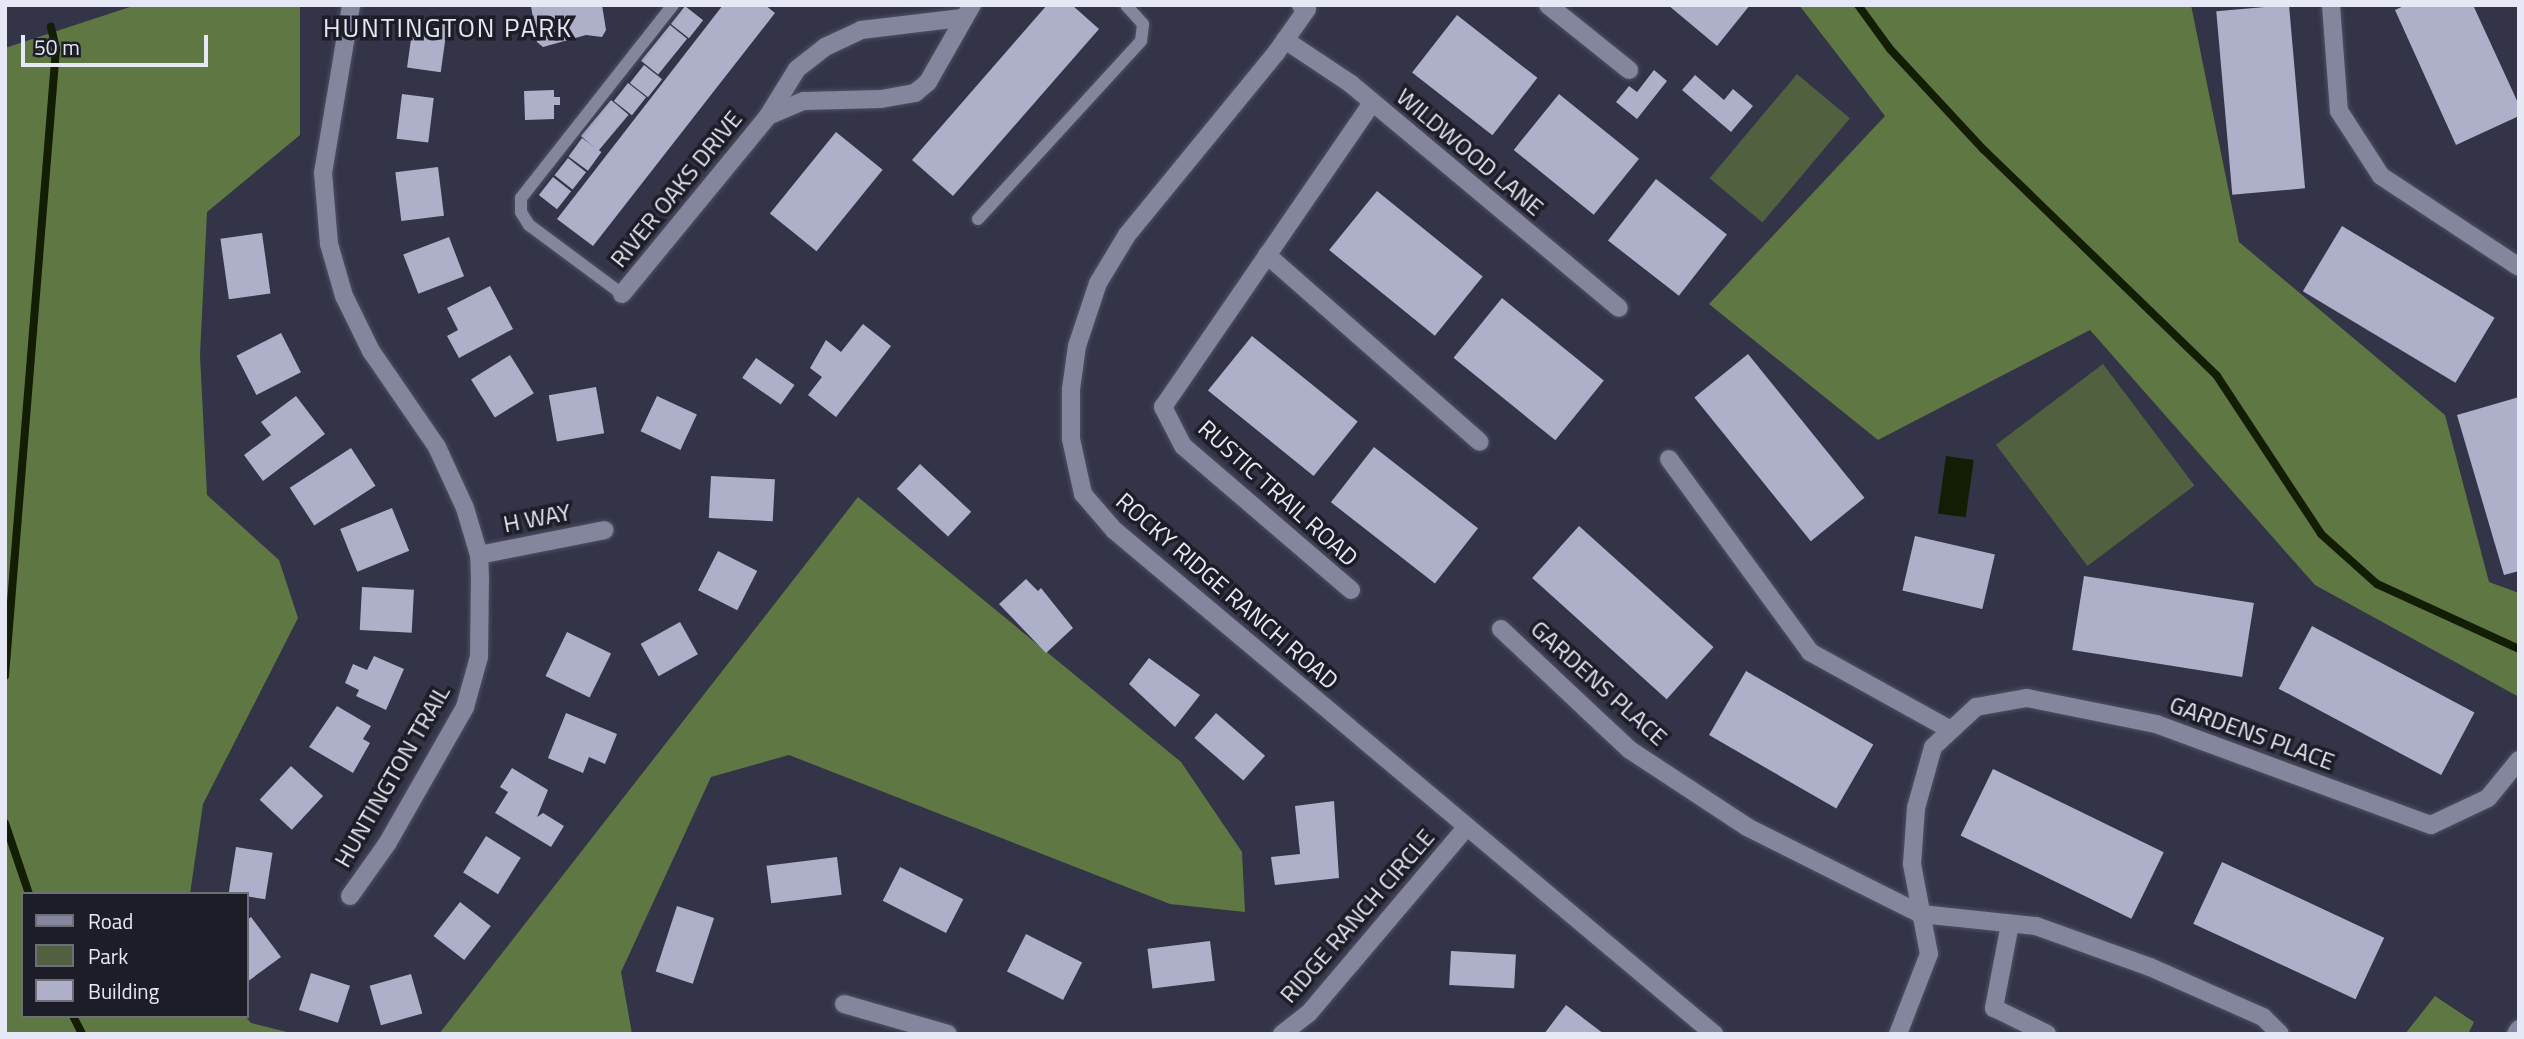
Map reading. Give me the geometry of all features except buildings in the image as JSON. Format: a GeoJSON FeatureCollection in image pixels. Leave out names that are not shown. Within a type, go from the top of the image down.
{"type":"FeatureCollection","features":[{"type":"Feature","properties":{"kind":"street","name":"HUNTINGTON TRAIL"},"geometry":{"type":"LineString","coordinates":[[350,896],[387,844],[465,707],[479,657],[479,555],[465,508],[437,447],[371,351],[349,307],[329,244],[323,173],[351,5]]}},
{"type":"Feature","properties":{"kind":"street"},"geometry":{"type":"LineString","coordinates":[[1548,5],[1629,70]]}},
{"type":"Feature","properties":{"kind":"street"},"geometry":{"type":"LineString","coordinates":[[2331,5],[2339,111],[2381,176],[2519,267]]}},
{"type":"Feature","properties":{"kind":"street","name":"ROCKY RIDGE RANCH ROAD"},"geometry":{"type":"LineString","coordinates":[[1306,7],[1285,40],[1127,235],[1098,283],[1077,346],[1071,389],[1071,439],[1083,494],[1114,530],[1714,1034]]}},
{"type":"Feature","properties":{"kind":"street","name":"RIVER OAKS DRIVE"},"geometry":{"type":"LineString","coordinates":[[768,116],[804,101],[881,99],[915,93],[928,82],[967,11]]}},
{"type":"Feature","properties":{"kind":"street","name":"RIVER OAKS DRIVE"},"geometry":{"type":"LineString","coordinates":[[622,294],[768,116],[797,69],[825,47],[861,30],[967,11]]}},
{"type":"Feature","properties":{"kind":"street","name":"WILDWOOD LANE"},"geometry":{"type":"LineString","coordinates":[[1285,40],[1373,102],[1619,308]]}},
{"type":"Feature","properties":{"kind":"street","name":"RUSTIC TRAIL ROAD"},"geometry":{"type":"LineString","coordinates":[[1351,590],[1183,446],[1163,407],[1373,102]]}},
{"type":"Feature","properties":{"kind":"street"},"geometry":{"type":"LineString","coordinates":[[1267,255],[1480,442]]}},
{"type":"Feature","properties":{"kind":"street"},"geometry":{"type":"LineString","coordinates":[[1669,459],[1810,652],[1951,730]]}},
{"type":"Feature","properties":{"kind":"street","name":"H WAY"},"geometry":{"type":"LineString","coordinates":[[479,555],[606,530]]}},
{"type":"Feature","properties":{"kind":"street","name":"GARDENS PLACE"},"geometry":{"type":"LineString","coordinates":[[1502,629],[1630,750],[1747,828],[1921,914],[2036,926],[2150,967],[2263,1017],[2280,1034]]}},
{"type":"Feature","properties":{"kind":"street","name":"GARDENS PLACE"},"geometry":{"type":"LineString","coordinates":[[1898,1034],[1929,954],[1912,864],[1916,808],[1933,747],[1976,707],[2027,698],[2155,724],[2431,825],[2488,798],[2519,760]]}},
{"type":"Feature","properties":{"kind":"street","name":"RIDGE RANCH CIRCLE"},"geometry":{"type":"LineString","coordinates":[[1282,1034],[1309,1013],[1466,828]]}},
{"type":"Feature","properties":{"kind":"street"},"geometry":{"type":"LineString","coordinates":[[2010,923],[1994,1007],[2047,1034]]}},
{"type":"Feature","properties":{"kind":"street"},"geometry":{"type":"LineString","coordinates":[[844,1004],[947,1034]]}},
{"type":"Feature","properties":{"kind":"street"},"geometry":{"type":"LineString","coordinates":[[2516,1034],[2519,1029]]}},
{"type":"Feature","properties":{"kind":"lane"},"geometry":{"type":"LineString","coordinates":[[622,294],[529,225],[521,212],[521,198],[673,5]]}},
{"type":"Feature","properties":{"kind":"lane"},"geometry":{"type":"LineString","coordinates":[[978,219],[1141,41],[1143,24],[1126,5]]}},
{"type":"Feature","properties":{"kind":"green space"},"geometry":{"type":"Polygon","coordinates":[[[136,5],[300,5],[300,135],[207,212],[200,355],[207,495],[279,560],[298,618],[203,804],[190,892],[21,892],[21,1018],[247,1018],[251,1023],[295,1034],[5,1034],[5,48],[136,5]]]}},
{"type":"Feature","properties":{"kind":"green space"},"geometry":{"type":"Polygon","coordinates":[[[1799,5],[2191,5],[2239,242],[2445,415],[2489,582],[2519,593],[2519,697],[2315,585],[2090,330],[1878,440],[1709,304],[1885,116],[1799,5]]]}},
{"type":"Feature","properties":{"kind":"green space"},"geometry":{"type":"Polygon","coordinates":[[[1797,74],[1850,118],[1762,223],[1710,178],[1797,74]]]}},
{"type":"Feature","properties":{"kind":"green space"},"geometry":{"type":"Polygon","coordinates":[[[2103,364],[2194,485],[2087,566],[1996,445],[2103,364]]]}},
{"type":"Feature","properties":{"kind":"green space"},"geometry":{"type":"Polygon","coordinates":[[[858,497],[1181,762],[1242,852],[1245,912],[1170,904],[789,755],[711,777],[621,972],[632,1034],[439,1034],[858,497]]]}},
{"type":"Feature","properties":{"kind":"green space"},"geometry":{"type":"Polygon","coordinates":[[[2435,996],[2474,1022],[2468,1034],[2405,1034],[2435,996]]]}},
{"type":"Feature","properties":{"kind":"shaded area"},"geometry":{"type":"Polygon","coordinates":[[[1946,456],[1974,460],[1966,517],[1938,513],[1946,456]]]}},
{"type":"Feature","properties":{"kind":"waterway"},"geometry":{"type":"LineString","coordinates":[[1858,5],[1890,49],[1983,149],[2217,376],[2321,534],[2377,584],[2519,649]]}},
{"type":"Feature","properties":{"kind":"waterway"},"geometry":{"type":"LineString","coordinates":[[5,676],[56,49],[51,27]]}},
{"type":"Feature","properties":{"kind":"waterway"},"geometry":{"type":"LineString","coordinates":[[5,823],[28,892]]}},
{"type":"Feature","properties":{"kind":"waterway"},"geometry":{"type":"LineString","coordinates":[[74,1018],[82,1034]]}},
{"type":"Feature","properties":{"kind":"district","name":"HUNTINGTON PARK"},"geometry":{"type":"Point","coordinates":[448,28]}}]}
